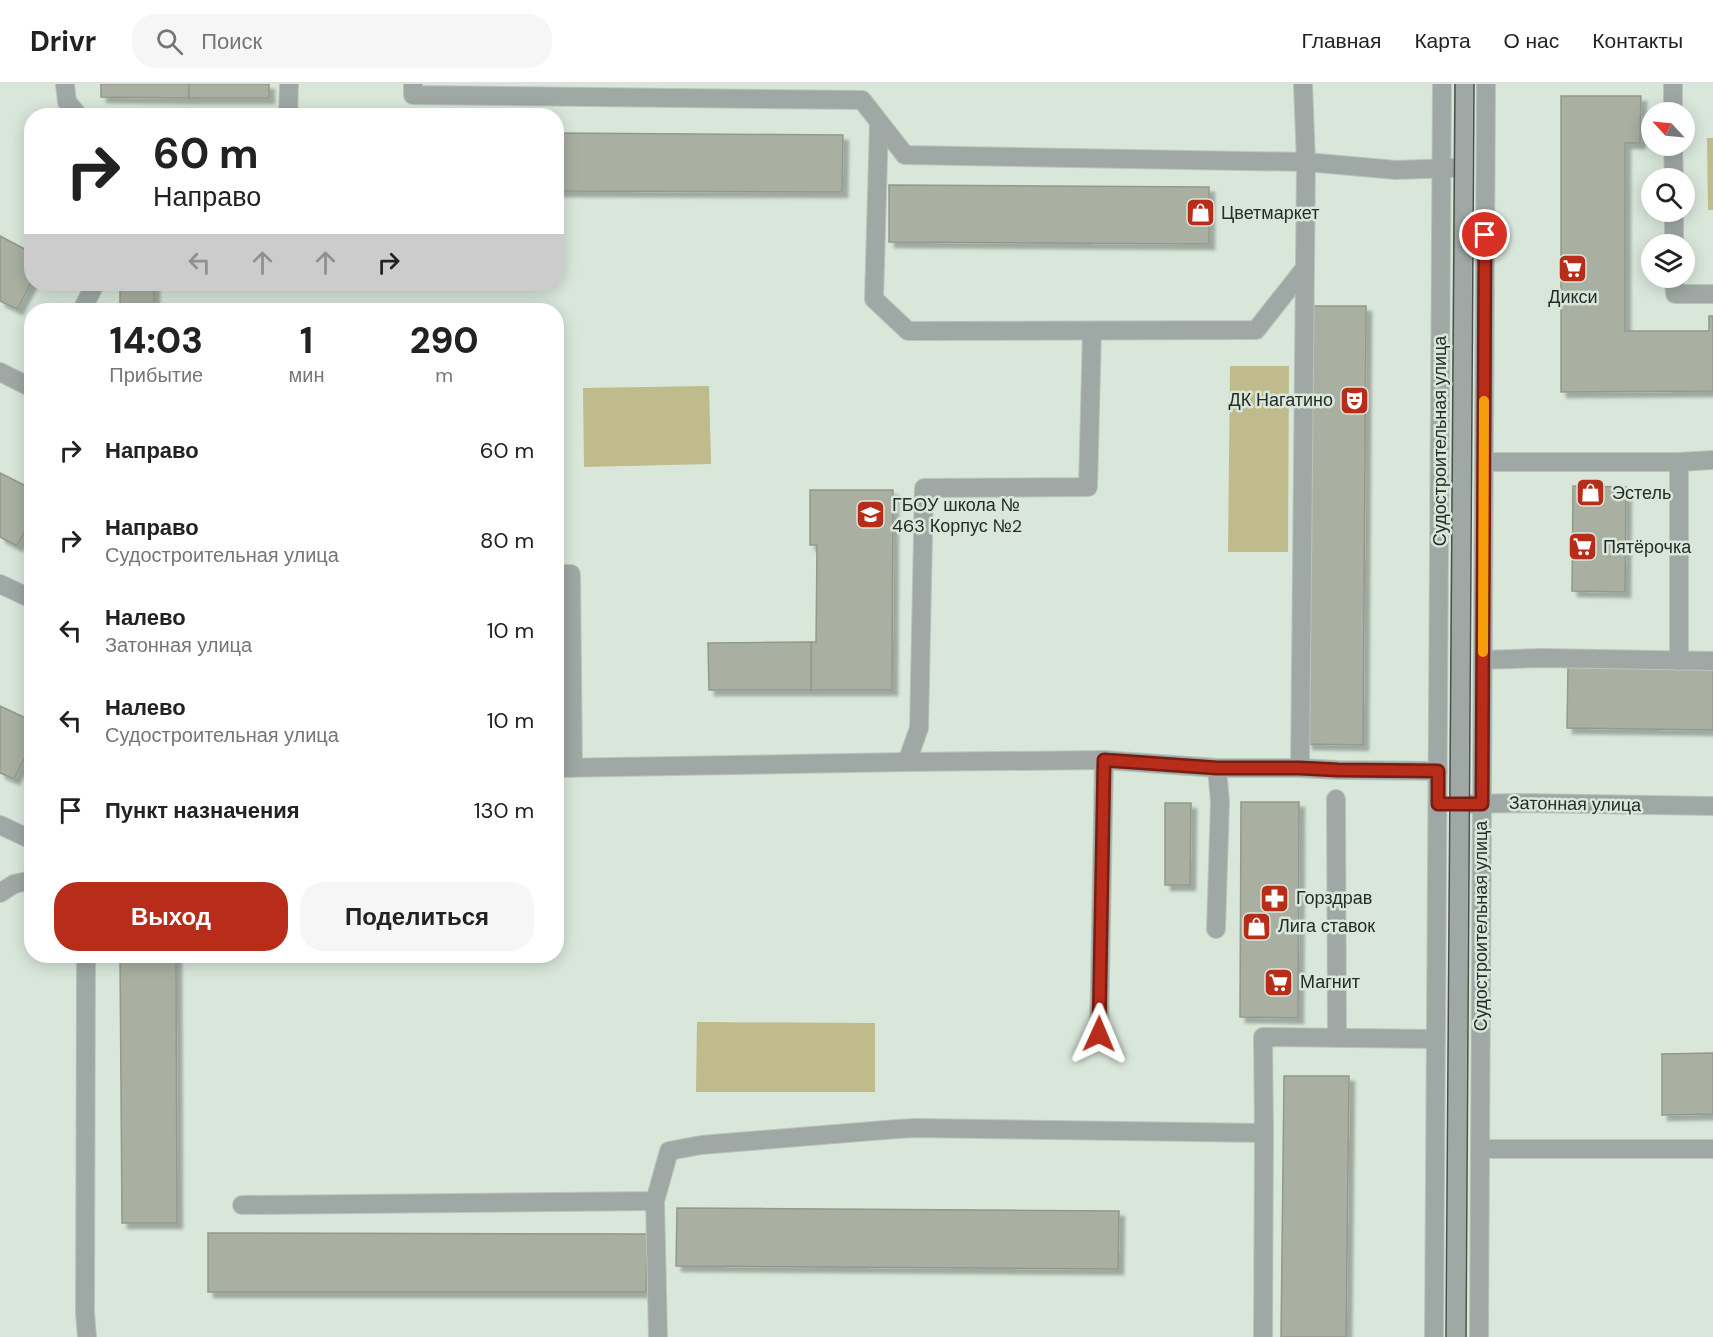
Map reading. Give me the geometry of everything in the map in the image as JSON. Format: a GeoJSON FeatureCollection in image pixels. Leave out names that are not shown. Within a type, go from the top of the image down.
{"type":"FeatureCollection","features":[{"type":"Feature","properties":{"kind":"street"},"geometry":{"type":"LineString","coordinates":[[65,84],[67,102],[72,108]]}},
{"type":"Feature","properties":{"kind":"street"},"geometry":{"type":"LineString","coordinates":[[288,108],[289,84]]}},
{"type":"Feature","properties":{"kind":"street"},"geometry":{"type":"LineString","coordinates":[[413,84],[413,95],[862,92],[879,122],[904,155],[1306,162],[1396,170],[1486,167]]}},
{"type":"Feature","properties":{"kind":"street"},"geometry":{"type":"LineString","coordinates":[[1300,768],[1306,162],[1303,84]]}},
{"type":"Feature","properties":{"kind":"street","name":"Судостроительная улица"},"geometry":{"type":"LineString","coordinates":[[1434,1337],[1442,84]]}},
{"type":"Feature","properties":{"kind":"street"},"geometry":{"type":"LineString","coordinates":[[1456,1337],[1464,84]]}},
{"type":"Feature","properties":{"kind":"street","name":"Судостроительная улица"},"geometry":{"type":"LineString","coordinates":[[1479,1337],[1486,84]]}},
{"type":"Feature","properties":{"kind":"street"},"geometry":{"type":"LineString","coordinates":[[1673,84],[1673,102]]}},
{"type":"Feature","properties":{"kind":"street"},"geometry":{"type":"LineString","coordinates":[[879,122],[874,299],[908,331],[1256,330],[1305,268]]}},
{"type":"Feature","properties":{"kind":"street"},"geometry":{"type":"LineString","coordinates":[[1675,288],[1675,294],[1713,294]]}},
{"type":"Feature","properties":{"kind":"street"},"geometry":{"type":"LineString","coordinates":[[907,762],[919,728],[924,488],[1088,487],[1092,331]]}},
{"type":"Feature","properties":{"kind":"street"},"geometry":{"type":"LineString","coordinates":[[0,372],[24,384]]}},
{"type":"Feature","properties":{"kind":"street"},"geometry":{"type":"LineString","coordinates":[[1484,462],[1713,460]]}},
{"type":"Feature","properties":{"kind":"street"},"geometry":{"type":"LineString","coordinates":[[1679,462],[1679,661]]}},
{"type":"Feature","properties":{"kind":"street"},"geometry":{"type":"LineString","coordinates":[[564,574],[571,574],[565,768],[1104,760],[1217,768],[1438,771]]}},
{"type":"Feature","properties":{"kind":"street"},"geometry":{"type":"LineString","coordinates":[[0,584],[24,595]]}},
{"type":"Feature","properties":{"kind":"street"},"geometry":{"type":"LineString","coordinates":[[1483,660],[1542,658],[1713,661]]}},
{"type":"Feature","properties":{"kind":"street"},"geometry":{"type":"LineString","coordinates":[[1099,1034],[1104,760]]}},
{"type":"Feature","properties":{"kind":"street"},"geometry":{"type":"LineString","coordinates":[[1216,929],[1220,802],[1217,768]]}},
{"type":"Feature","properties":{"kind":"street"},"geometry":{"type":"LineString","coordinates":[[1336,799],[1337,1038]]}},
{"type":"Feature","properties":{"kind":"street","name":"Затонная улица"},"geometry":{"type":"LineString","coordinates":[[1438,804],[1713,806]]}},
{"type":"Feature","properties":{"kind":"street"},"geometry":{"type":"LineString","coordinates":[[0,825],[24,836]]}},
{"type":"Feature","properties":{"kind":"street"},"geometry":{"type":"LineString","coordinates":[[0,893],[14,884],[24,882]]}},
{"type":"Feature","properties":{"kind":"street"},"geometry":{"type":"LineString","coordinates":[[86,963],[85,1313],[87,1337]]}},
{"type":"Feature","properties":{"kind":"street"},"geometry":{"type":"LineString","coordinates":[[1263,1337],[1263,1037],[1436,1039]]}},
{"type":"Feature","properties":{"kind":"street"},"geometry":{"type":"LineString","coordinates":[[658,1337],[655,1201],[669,1151],[701,1145],[916,1128],[1264,1133]]}},
{"type":"Feature","properties":{"kind":"street"},"geometry":{"type":"LineString","coordinates":[[1480,1149],[1713,1149]]}},
{"type":"Feature","properties":{"kind":"street"},"geometry":{"type":"LineString","coordinates":[[242,1205],[655,1201]]}},
{"type":"Feature","properties":{"kind":"shaded area"},"geometry":{"type":"Polygon","coordinates":[[[1707,138],[1713,138],[1713,210],[1708,210],[1707,138]]]}},
{"type":"Feature","properties":{"kind":"shaded area"},"geometry":{"type":"Polygon","coordinates":[[[1230,366],[1289,366],[1288,552],[1228,552],[1230,366]]]}},
{"type":"Feature","properties":{"kind":"shaded area"},"geometry":{"type":"Polygon","coordinates":[[[709,386],[711,464],[584,467],[583,388],[709,386]]]}},
{"type":"Feature","properties":{"kind":"shaded area"},"geometry":{"type":"Polygon","coordinates":[[[697,1022],[875,1023],[875,1092],[696,1092],[697,1022]]]}},
{"type":"Feature","properties":{"kind":"building"},"geometry":{"type":"Polygon","coordinates":[[[101,84],[189,84],[189,98],[101,97],[101,84]]]}},
{"type":"Feature","properties":{"kind":"building"},"geometry":{"type":"Polygon","coordinates":[[[189,84],[269,84],[269,98],[189,98],[189,84]]]}},
{"type":"Feature","properties":{"kind":"building"},"geometry":{"type":"Polygon","coordinates":[[[1561,96],[1641,96],[1640,143],[1625,143],[1625,331],[1709,331],[1709,316],[1713,316],[1713,391],[1561,392],[1561,96]]]}},
{"type":"Feature","properties":{"kind":"building"},"geometry":{"type":"Polygon","coordinates":[[[564,133],[843,135],[842,192],[564,191],[564,133]]]}},
{"type":"Feature","properties":{"kind":"building"},"geometry":{"type":"Polygon","coordinates":[[[889,185],[1209,187],[1209,244],[889,242],[889,185]]]}},
{"type":"Feature","properties":{"kind":"building"},"geometry":{"type":"Polygon","coordinates":[[[0,236],[24,249],[24,291],[27,291],[17,309],[0,301],[0,236]]]}},
{"type":"Feature","properties":{"kind":"building"},"geometry":{"type":"Polygon","coordinates":[[[120,291],[154,291],[154,303],[120,303],[120,291]]]}},
{"type":"Feature","properties":{"kind":"building"},"geometry":{"type":"Polygon","coordinates":[[[1311,306],[1366,306],[1363,745],[1307,744],[1311,306]]]}},
{"type":"Feature","properties":{"kind":"building"},"geometry":{"type":"Polygon","coordinates":[[[0,473],[24,485],[24,533],[17,546],[0,537],[0,473]]]}},
{"type":"Feature","properties":{"kind":"building"},"geometry":{"type":"Polygon","coordinates":[[[1573,486],[1626,487],[1625,592],[1572,591],[1573,486]]]}},
{"type":"Feature","properties":{"kind":"building"},"geometry":{"type":"Polygon","coordinates":[[[810,490],[893,490],[892,690],[811,690],[811,642],[816,642],[817,545],[810,545],[810,490]]]}},
{"type":"Feature","properties":{"kind":"building"},"geometry":{"type":"Polygon","coordinates":[[[811,642],[811,690],[709,690],[708,643],[811,642]]]}},
{"type":"Feature","properties":{"kind":"building"},"geometry":{"type":"Polygon","coordinates":[[[1568,666],[1713,668],[1713,730],[1567,728],[1568,666]]]}},
{"type":"Feature","properties":{"kind":"building"},"geometry":{"type":"Polygon","coordinates":[[[0,706],[24,717],[24,759],[14,779],[0,773],[0,706]]]}},
{"type":"Feature","properties":{"kind":"building"},"geometry":{"type":"Polygon","coordinates":[[[1241,802],[1299,802],[1298,1018],[1240,1017],[1241,802]]]}},
{"type":"Feature","properties":{"kind":"building"},"geometry":{"type":"Polygon","coordinates":[[[1165,803],[1191,803],[1190,885],[1165,885],[1165,803]]]}},
{"type":"Feature","properties":{"kind":"building"},"geometry":{"type":"Polygon","coordinates":[[[120,963],[176,963],[177,1223],[122,1223],[120,963]]]}},
{"type":"Feature","properties":{"kind":"building"},"geometry":{"type":"Polygon","coordinates":[[[1713,1053],[1713,1114],[1662,1115],[1662,1054],[1713,1053]]]}},
{"type":"Feature","properties":{"kind":"building"},"geometry":{"type":"Polygon","coordinates":[[[1284,1076],[1349,1076],[1346,1337],[1281,1337],[1284,1076]]]}},
{"type":"Feature","properties":{"kind":"building"},"geometry":{"type":"Polygon","coordinates":[[[677,1208],[1119,1211],[1118,1269],[676,1266],[677,1208]]]}},
{"type":"Feature","properties":{"kind":"building"},"geometry":{"type":"Polygon","coordinates":[[[208,1233],[647,1234],[646,1292],[208,1292],[208,1233]]]}},
{"type":"Feature","properties":{"kind":"tram line"},"geometry":{"type":"LineString","coordinates":[[1446,1337],[1455,84]]}},
{"type":"Feature","properties":{"kind":"tram line"},"geometry":{"type":"LineString","coordinates":[[1466,1337],[1474,84]]}},
{"type":"Feature","properties":{"kind":"slow traffic"},"geometry":{"type":"LineString","coordinates":[[1483,652],[1484,401]]}},
{"type":"Feature","properties":{"kind":"place","name":"Цветмаркет"},"geometry":{"type":"Point","coordinates":[1200,213]}},
{"type":"Feature","properties":{"kind":"place","name":"Дикси"},"geometry":{"type":"Point","coordinates":[1573,268]}},
{"type":"Feature","properties":{"kind":"place","name":"ДК Нагатино"},"geometry":{"type":"Point","coordinates":[1354,400]}},
{"type":"Feature","properties":{"kind":"place","name":"Эстель"},"geometry":{"type":"Point","coordinates":[1591,493]}},
{"type":"Feature","properties":{"kind":"place","name":"ГБОУ школа № 463 Корпус №2"},"geometry":{"type":"Point","coordinates":[871,515]}},
{"type":"Feature","properties":{"kind":"place","name":"Пятёрочка"},"geometry":{"type":"Point","coordinates":[1582,547]}},
{"type":"Feature","properties":{"kind":"place","name":"Горздрав"},"geometry":{"type":"Point","coordinates":[1275,898]}},
{"type":"Feature","properties":{"kind":"place","name":"Лига ставок"},"geometry":{"type":"Point","coordinates":[1257,926]}},
{"type":"Feature","properties":{"kind":"place","name":"Магнит"},"geometry":{"type":"Point","coordinates":[1279,982]}},
{"type":"Feature","properties":{"kind":"route"},"geometry":{"type":"LineString","coordinates":[[1099,1034],[1104,760],[1217,768],[1438,771],[1438,804],[1482,804],[1485,235]]}}]}
